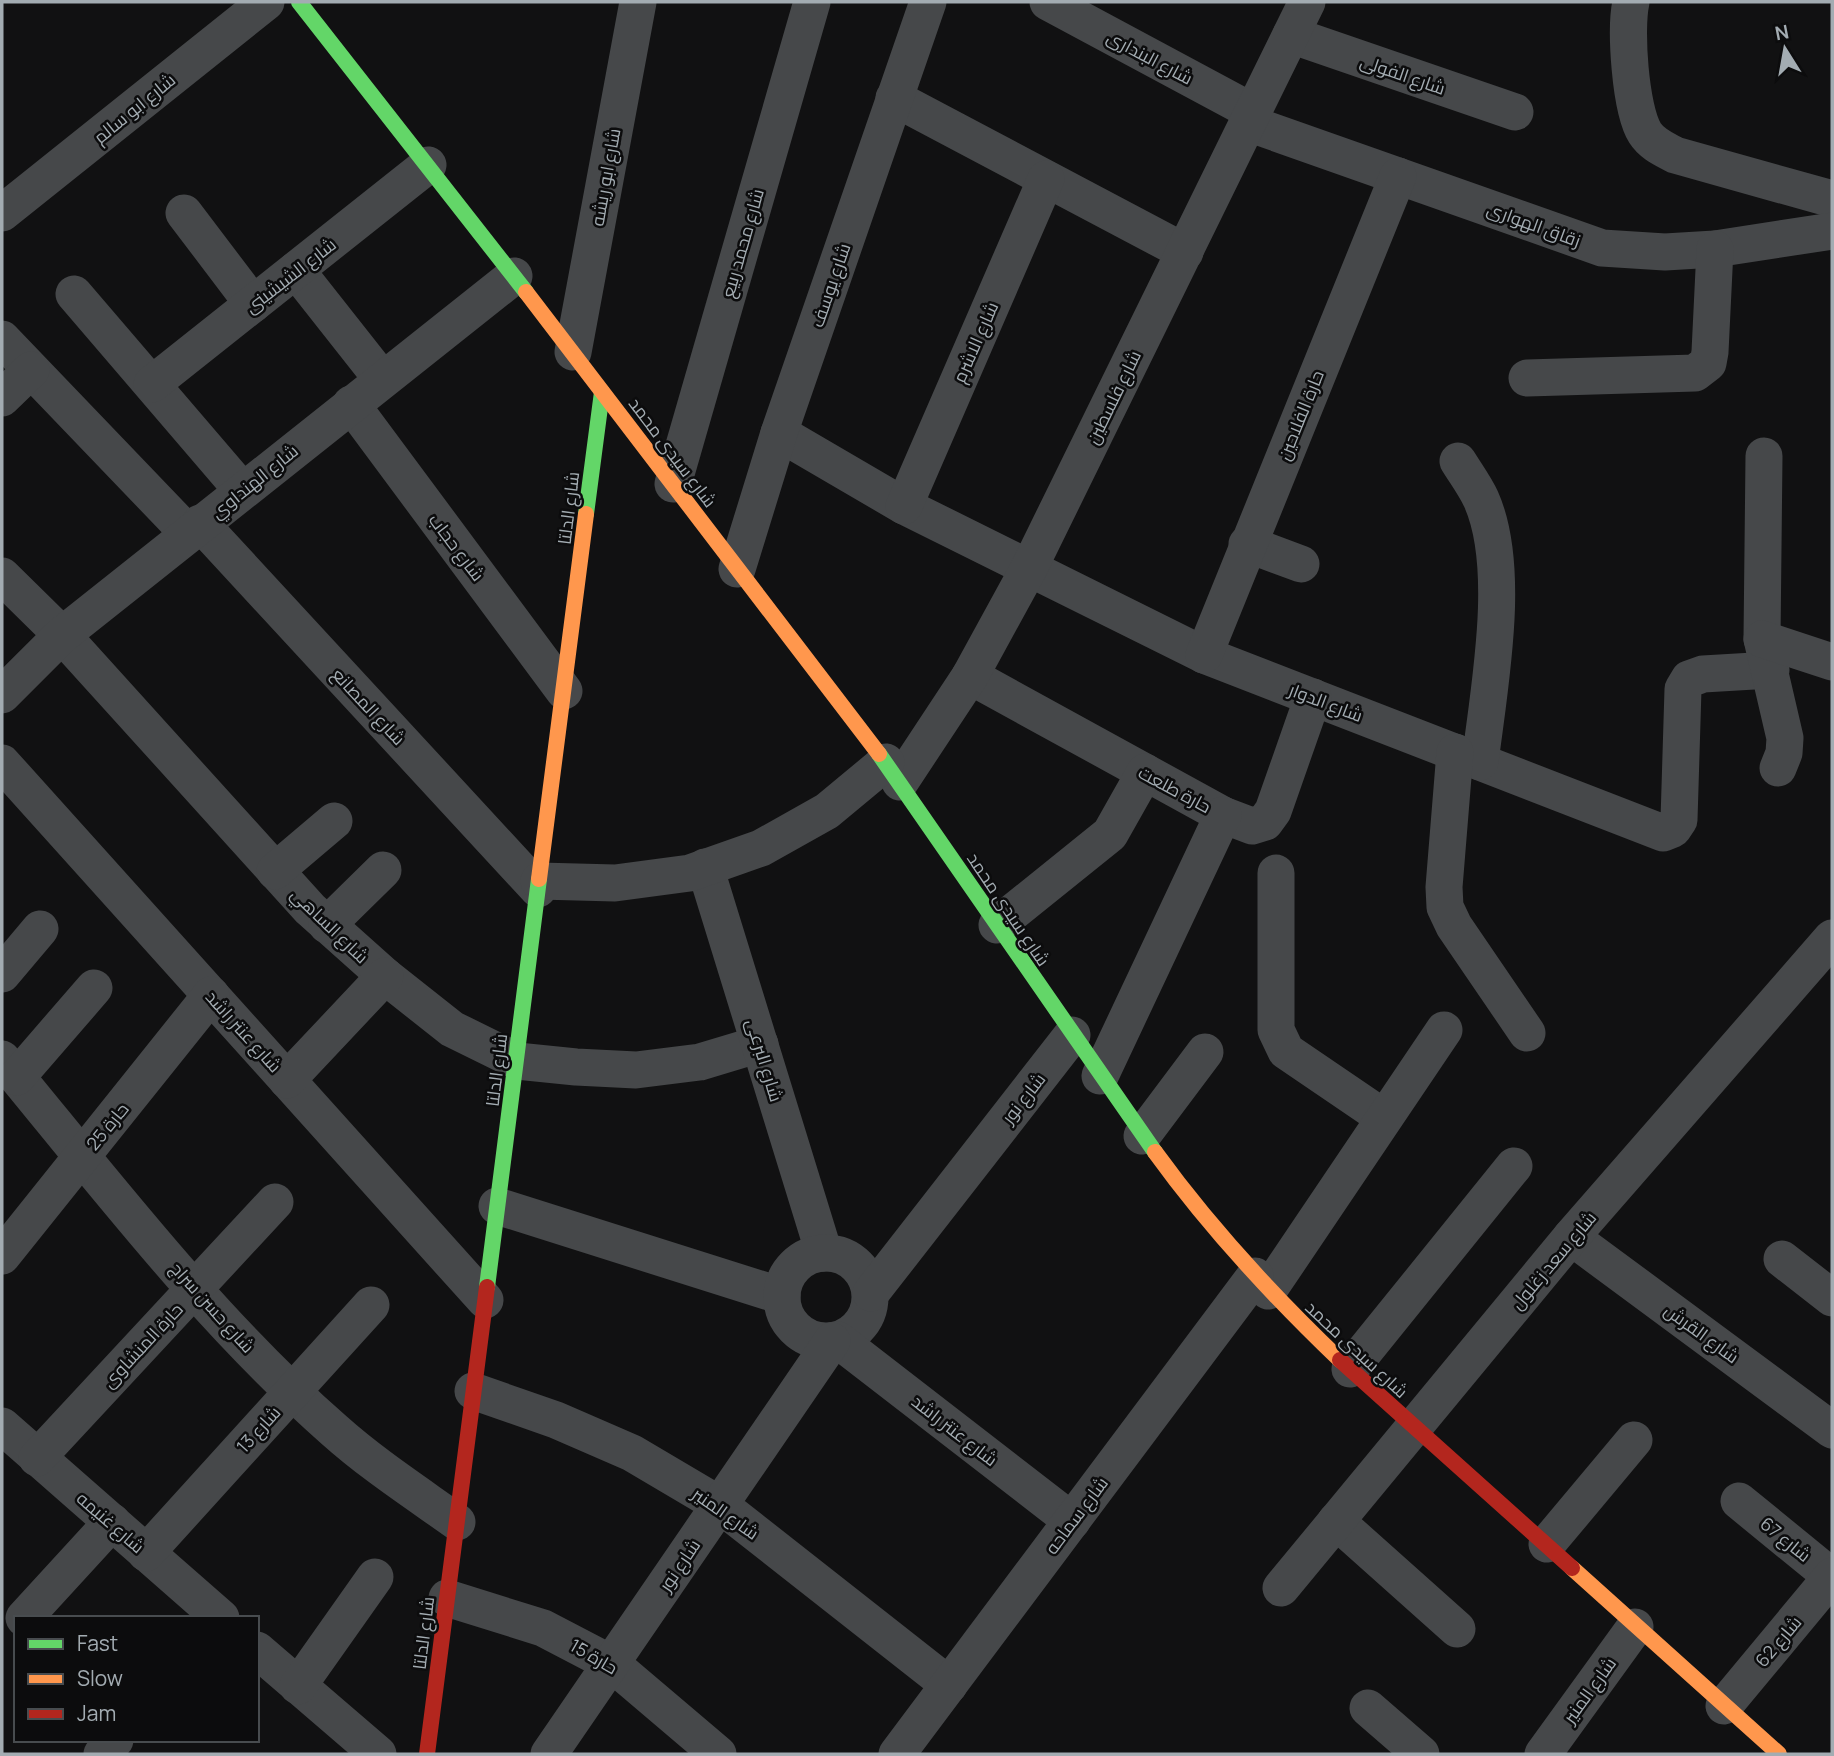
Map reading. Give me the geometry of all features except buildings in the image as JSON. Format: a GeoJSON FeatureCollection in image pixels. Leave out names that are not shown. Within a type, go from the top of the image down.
{"type":"FeatureCollection","features":[{"type":"Feature","properties":{"kind":"street","name":"شارع ابو سالم"},"geometry":{"type":"LineString","coordinates":[[2,214],[266,2]]}},
{"type":"Feature","properties":{"kind":"street","name":"شارع سيدى محمد"},"geometry":{"type":"LineString","coordinates":[[299,2],[573,352],[893,772],[1100,1076],[1197,1210],[1261,1283],[1413,1428],[1779,1754]]}},
{"type":"Feature","properties":{"kind":"street","name":"شارع ابو ريشه"},"geometry":{"type":"LineString","coordinates":[[573,352],[638,2]]}},
{"type":"Feature","properties":{"kind":"street","name":"شارع محمد ربيع"},"geometry":{"type":"LineString","coordinates":[[673,484],[812,2]]}},
{"type":"Feature","properties":{"kind":"street","name":"شارع يوسف"},"geometry":{"type":"LineString","coordinates":[[737,569],[779,433],[928,2]]}},
{"type":"Feature","properties":{"kind":"street","name":"شارع البندارى"},"geometry":{"type":"LineString","coordinates":[[1048,2],[1251,118]]}},
{"type":"Feature","properties":{"kind":"street","name":"شارع فلسطين"},"geometry":{"type":"LineString","coordinates":[[539,885],[615,883],[690,873],[761,848],[893,772],[970,676],[1028,570],[1307,2]]}},
{"type":"Feature","properties":{"kind":"street"},"geometry":{"type":"LineString","coordinates":[[1631,2],[1628,39],[1639,122],[1655,144],[1675,155],[1832,199]]}},
{"type":"Feature","properties":{"kind":"street","name":"شارع الفولى"},"geometry":{"type":"LineString","coordinates":[[1291,35],[1515,112]]}},
{"type":"Feature","properties":{"kind":"street"},"geometry":{"type":"LineString","coordinates":[[894,98],[1185,252]]}},
{"type":"Feature","properties":{"kind":"street","name":"زقاق الهوارى"},"geometry":{"type":"LineString","coordinates":[[1251,118],[1398,176],[1602,248],[1665,252],[1715,249],[1832,231]]}},
{"type":"Feature","properties":{"kind":"street","name":"شارع الشيشينى"},"geometry":{"type":"LineString","coordinates":[[152,384],[428,166]]}},
{"type":"Feature","properties":{"kind":"street","name":"حارة الفلاحين"},"geometry":{"type":"LineString","coordinates":[[1204,655],[1398,176]]}},
{"type":"Feature","properties":{"kind":"street","name":"شارع الاشرم"},"geometry":{"type":"LineString","coordinates":[[904,506],[1046,179]]}},
{"type":"Feature","properties":{"kind":"street"},"geometry":{"type":"LineString","coordinates":[[184,213],[253,304]]}},
{"type":"Feature","properties":{"kind":"street"},"geometry":{"type":"LineString","coordinates":[[1527,378],[1695,373],[1708,363],[1710,352],[1715,249]]}},
{"type":"Feature","properties":{"kind":"street"},"geometry":{"type":"LineString","coordinates":[[296,271],[382,379]]}},
{"type":"Feature","properties":{"kind":"street","name":"شارع الهنداوي"},"geometry":{"type":"LineString","coordinates":[[2,695],[62,635],[514,276]]}},
{"type":"Feature","properties":{"kind":"street"},"geometry":{"type":"LineString","coordinates":[[74,294],[242,490]]}},
{"type":"Feature","properties":{"kind":"street","name":"شارع المصانع"},"geometry":{"type":"LineString","coordinates":[[2,339],[194,528],[539,885]]}},
{"type":"Feature","properties":{"kind":"street"},"geometry":{"type":"LineString","coordinates":[[2,398],[31,370]]}},
{"type":"Feature","properties":{"kind":"street","name":"شارع الدلتا"},"geometry":{"type":"LineString","coordinates":[[427,1754],[602,392]]}},
{"type":"Feature","properties":{"kind":"street","name":"شارع حجاب"},"geometry":{"type":"LineString","coordinates":[[351,404],[564,691]]}},
{"type":"Feature","properties":{"kind":"street","name":"شارع الدوار"},"geometry":{"type":"LineString","coordinates":[[779,433],[904,506],[1028,570],[1204,655],[1663,833],[1673,829],[1679,820],[1683,689],[1689,679],[1767,654]]}},
{"type":"Feature","properties":{"kind":"street"},"geometry":{"type":"LineString","coordinates":[[1764,456],[1767,654],[1785,738],[1778,768]]}},
{"type":"Feature","properties":{"kind":"street"},"geometry":{"type":"LineString","coordinates":[[1458,461],[1481,499],[1491,532],[1494,561],[1494,638],[1444,887],[1445,906],[1454,926],[1527,1033]]}},
{"type":"Feature","properties":{"kind":"street"},"geometry":{"type":"LineString","coordinates":[[1247,544],[1301,564]]}},
{"type":"Feature","properties":{"kind":"street","name":"شارع الساهي"},"geometry":{"type":"LineString","coordinates":[[2,576],[62,635],[327,925],[385,976],[452,1029],[517,1061],[636,1070],[700,1062],[760,1044]]}},
{"type":"Feature","properties":{"kind":"street"},"geometry":{"type":"LineString","coordinates":[[1767,654],[1832,662]]}},
{"type":"Feature","properties":{"kind":"street","name":"حارة طلعت"},"geometry":{"type":"LineString","coordinates":[[970,676],[1223,815],[1252,826],[1265,822],[1273,811],[1314,697]]}},
{"type":"Feature","properties":{"kind":"street","name":"شارع عنتر راشد"},"geometry":{"type":"LineString","coordinates":[[2,763],[485,1300]]}},
{"type":"Feature","properties":{"kind":"street"},"geometry":{"type":"LineString","coordinates":[[997,925],[1110,834],[1144,772]]}},
{"type":"Feature","properties":{"kind":"street"},"geometry":{"type":"LineString","coordinates":[[1100,1076],[1223,815]]}},
{"type":"Feature","properties":{"kind":"street"},"geometry":{"type":"LineString","coordinates":[[275,871],[334,821]]}},
{"type":"Feature","properties":{"kind":"street","name":"شارع البرعى"},"geometry":{"type":"LineString","coordinates":[[705,867],[824,1253]]}},
{"type":"Feature","properties":{"kind":"street"},"geometry":{"type":"LineString","coordinates":[[327,925],[383,870]]}},
{"type":"Feature","properties":{"kind":"street"},"geometry":{"type":"LineString","coordinates":[[1276,873],[1276,1030],[1279,1042],[1286,1051],[1383,1117]]}},
{"type":"Feature","properties":{"kind":"street"},"geometry":{"type":"LineString","coordinates":[[2,974],[40,929]]}},
{"type":"Feature","properties":{"kind":"street","name":"شارع سعد زغلول"},"geometry":{"type":"LineString","coordinates":[[1281,1588],[1571,1237],[1832,939]]}},
{"type":"Feature","properties":{"kind":"street"},"geometry":{"type":"LineString","coordinates":[[287,1080],[385,976]]}},
{"type":"Feature","properties":{"kind":"street"},"geometry":{"type":"LineString","coordinates":[[9,1068],[94,988]]}},
{"type":"Feature","properties":{"kind":"street","name":"حارة 25"},"geometry":{"type":"LineString","coordinates":[[2,1256],[211,995]]}},
{"type":"Feature","properties":{"kind":"street","name":"شارع سماحه"},"geometry":{"type":"LineString","coordinates":[[897,1754],[1072,1521],[1261,1283],[1444,1030]]}},
{"type":"Feature","properties":{"kind":"street","name":"شارع نور"},"geometry":{"type":"LineString","coordinates":[[871,1293],[1072,1035]]}},
{"type":"Feature","properties":{"kind":"street"},"geometry":{"type":"LineString","coordinates":[[1142,1136],[1205,1052]]}},
{"type":"Feature","properties":{"kind":"street","name":"شارع حسن سراج"},"geometry":{"type":"LineString","coordinates":[[9,1068],[195,1288],[293,1391],[370,1460],[457,1522]]}},
{"type":"Feature","properties":{"kind":"street"},"geometry":{"type":"LineString","coordinates":[[1350,1369],[1514,1166]]}},
{"type":"Feature","properties":{"kind":"street","name":"حارة المنشاوى"},"geometry":{"type":"LineString","coordinates":[[37,1458],[275,1202]]}},
{"type":"Feature","properties":{"kind":"street"},"geometry":{"type":"LineString","coordinates":[[498,1206],[782,1296]]}},
{"type":"Feature","properties":{"kind":"street","name":"شارع القرش"},"geometry":{"type":"LineString","coordinates":[[1571,1237],[1832,1430]]}},
{"type":"Feature","properties":{"kind":"street"},"geometry":{"type":"LineString","coordinates":[[824,1253],[841,1255],[855,1263],[866,1277],[871,1293],[863,1322],[852,1333],[835,1340],[817,1340],[803,1335],[784,1311],[782,1296],[784,1283],[799,1262],[824,1253]]}},
{"type":"Feature","properties":{"kind":"street"},"geometry":{"type":"LineString","coordinates":[[1782,1259],[1832,1298]]}},
{"type":"Feature","properties":{"kind":"street","name":"شارع 13"},"geometry":{"type":"LineString","coordinates":[[146,1553],[371,1305]]}},
{"type":"Feature","properties":{"kind":"street","name":"شارع عنتر راشد"},"geometry":{"type":"LineString","coordinates":[[835,1340],[1072,1521]]}},
{"type":"Feature","properties":{"kind":"street","name":"شارع نور"},"geometry":{"type":"LineString","coordinates":[[550,1754],[835,1340]]}},
{"type":"Feature","properties":{"kind":"street","name":"شارع المنير"},"geometry":{"type":"LineString","coordinates":[[474,1391],[556,1420],[632,1453],[720,1505],[949,1685]]}},
{"type":"Feature","properties":{"kind":"street","name":"شارع غنيمه"},"geometry":{"type":"LineString","coordinates":[[2,1426],[219,1616]]}},
{"type":"Feature","properties":{"kind":"street"},"geometry":{"type":"LineString","coordinates":[[1546,1544],[1634,1440]]}},
{"type":"Feature","properties":{"kind":"street","name":"شارع 67"},"geometry":{"type":"LineString","coordinates":[[1739,1501],[1832,1577]]}},
{"type":"Feature","properties":{"kind":"street"},"geometry":{"type":"LineString","coordinates":[[1336,1521],[1457,1629]]}},
{"type":"Feature","properties":{"kind":"street"},"geometry":{"type":"LineString","coordinates":[[26,1616],[112,1522]]}},
{"type":"Feature","properties":{"kind":"street"},"geometry":{"type":"LineString","coordinates":[[298,1686],[374,1577]]}},
{"type":"Feature","properties":{"kind":"street","name":"شارع 62"},"geometry":{"type":"LineString","coordinates":[[1724,1706],[1832,1577]]}},
{"type":"Feature","properties":{"kind":"street","name":"حارة 15"},"geometry":{"type":"LineString","coordinates":[[447,1598],[543,1628],[611,1664],[718,1754]]}},
{"type":"Feature","properties":{"kind":"street","name":"شارع المنير"},"geometry":{"type":"LineString","coordinates":[[1543,1754],[1635,1627]]}},
{"type":"Feature","properties":{"kind":"street"},"geometry":{"type":"LineString","coordinates":[[2,1642],[14,1628]]}},
{"type":"Feature","properties":{"kind":"street"},"geometry":{"type":"LineString","coordinates":[[259,1652],[298,1686],[361,1749]]}},
{"type":"Feature","properties":{"kind":"street"},"geometry":{"type":"LineString","coordinates":[[1368,1708],[1421,1754]]}},
{"type":"Feature","properties":{"kind":"traffic: fast"},"geometry":{"type":"LineString","coordinates":[[299,2],[526,292]]}},
{"type":"Feature","properties":{"kind":"traffic: fast"},"geometry":{"type":"LineString","coordinates":[[586,514],[602,392]]}},
{"type":"Feature","properties":{"kind":"traffic: fast"},"geometry":{"type":"LineString","coordinates":[[879,754],[1155,1152]]}},
{"type":"Feature","properties":{"kind":"traffic: fast"},"geometry":{"type":"LineString","coordinates":[[487,1287],[539,879]]}},
{"type":"Feature","properties":{"kind":"traffic: slow"},"geometry":{"type":"LineString","coordinates":[[526,292],[879,754]]}},
{"type":"Feature","properties":{"kind":"traffic: slow"},"geometry":{"type":"LineString","coordinates":[[539,879],[586,514]]}},
{"type":"Feature","properties":{"kind":"traffic: slow"},"geometry":{"type":"LineString","coordinates":[[1155,1152],[1243,1260],[1340,1360]]}},
{"type":"Feature","properties":{"kind":"traffic: slow"},"geometry":{"type":"LineString","coordinates":[[1572,1568],[1779,1754]]}},
{"type":"Feature","properties":{"kind":"traffic: jam"},"geometry":{"type":"LineString","coordinates":[[427,1754],[487,1287]]}},
{"type":"Feature","properties":{"kind":"traffic: jam"},"geometry":{"type":"LineString","coordinates":[[1340,1360],[1572,1568]]}}]}
